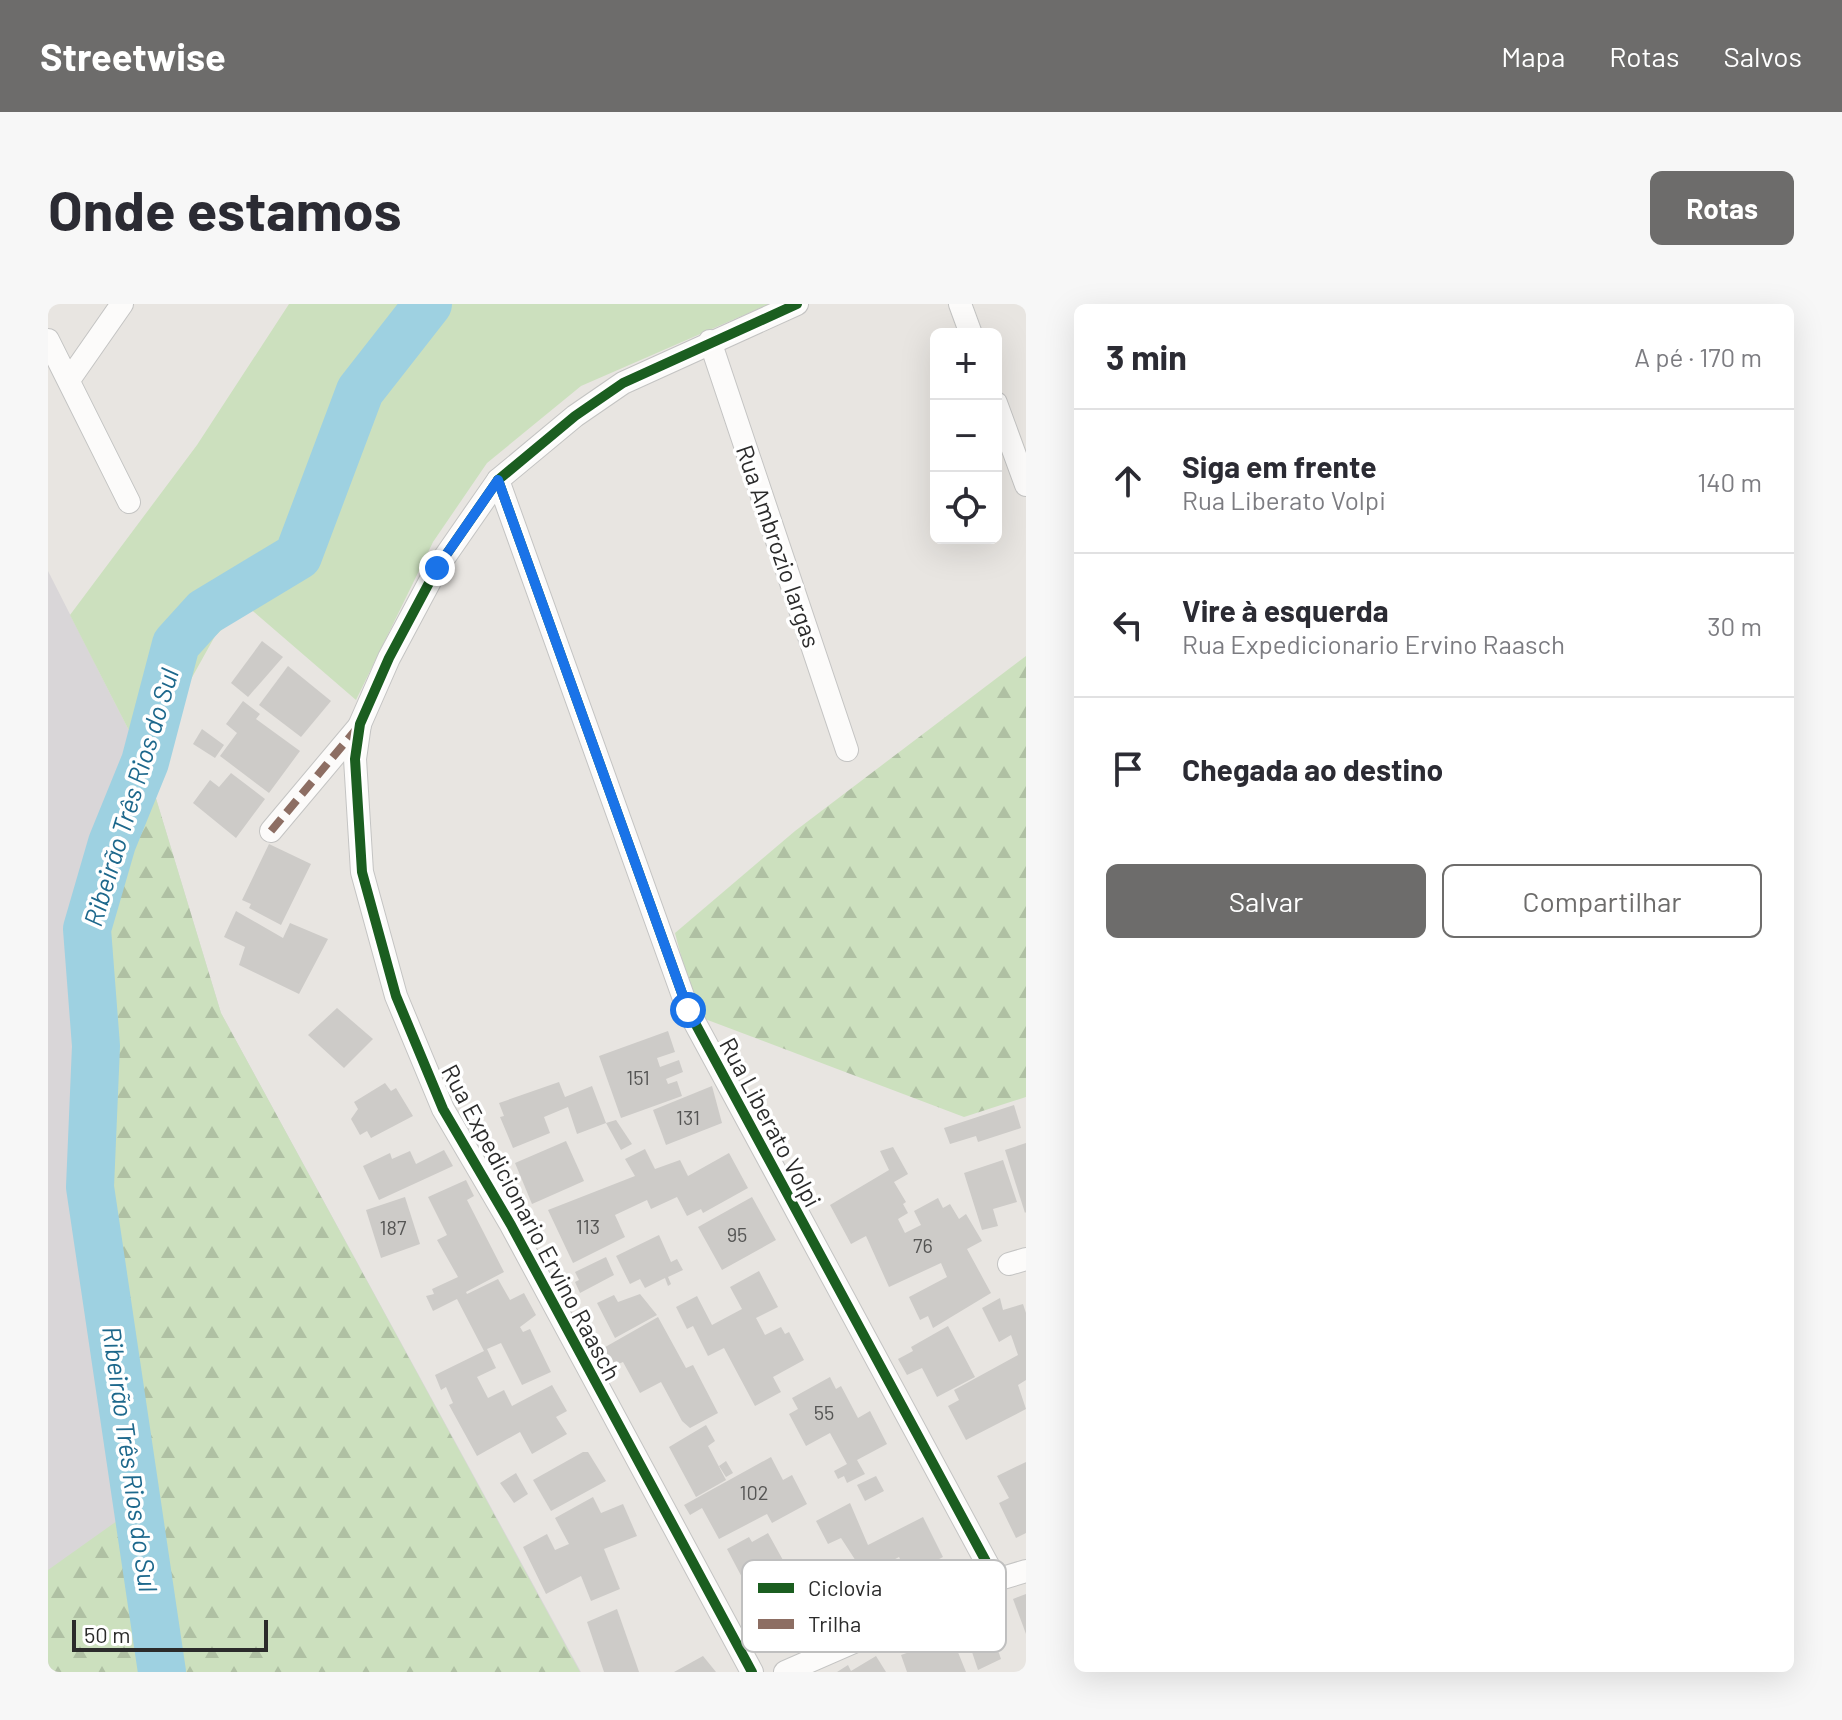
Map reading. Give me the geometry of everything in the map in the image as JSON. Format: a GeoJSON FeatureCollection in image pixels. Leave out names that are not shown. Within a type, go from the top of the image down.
{"type":"FeatureCollection","features":[{"type":"Feature","properties":{"kind":"street"},"geometry":{"type":"LineString","coordinates":[[69,380],[122,304]]}},
{"type":"Feature","properties":{"kind":"street","name":"Rua Expedicionario Ervino Raasch"},"geometry":{"type":"LineString","coordinates":[[752,1672],[437,1095],[396,996],[362,872],[355,759],[360,724],[389,658],[437,568],[498,480],[575,416],[623,383],[797,304]]}},
{"type":"Feature","properties":{"kind":"street"},"geometry":{"type":"LineString","coordinates":[[960,304],[969,328]]}},
{"type":"Feature","properties":{"kind":"street"},"geometry":{"type":"LineString","coordinates":[[48,340],[129,502]]}},
{"type":"Feature","properties":{"kind":"street","name":"Rua Ambrozio Iargas"},"geometry":{"type":"LineString","coordinates":[[710,341],[847,750]]}},
{"type":"Feature","properties":{"kind":"street"},"geometry":{"type":"LineString","coordinates":[[1002,419],[1026,485]]}},
{"type":"Feature","properties":{"kind":"street","name":"Rua Liberato Volpi"},"geometry":{"type":"LineString","coordinates":[[498,480],[688,1010],[985,1560]]}},
{"type":"Feature","properties":{"kind":"street"},"geometry":{"type":"LineString","coordinates":[[271,831],[360,724]]}},
{"type":"Feature","properties":{"kind":"street"},"geometry":{"type":"LineString","coordinates":[[1006,1577],[1026,1571]]}},
{"type":"Feature","properties":{"kind":"street"},"geometry":{"type":"LineString","coordinates":[[785,1672],[831,1652]]}},
{"type":"Feature","properties":{"kind":"shaded area"},"geometry":{"type":"Polygon","coordinates":[[[48,571],[145,762],[221,1013],[581,1672],[48,1672],[48,571]]]}},
{"type":"Feature","properties":{"kind":"green space"},"geometry":{"type":"Polygon","coordinates":[[[289,304],[769,304],[581,386],[487,463],[433,542],[356,700],[247,606],[215,636],[145,762],[70,615],[197,445],[289,304]]]}},
{"type":"Feature","properties":{"kind":"green space"},"geometry":{"type":"Polygon","coordinates":[[[1026,656],[1026,1097],[964,1117],[697,1016],[675,933],[795,831],[1026,656]]]}},
{"type":"Feature","properties":{"kind":"green space"},"geometry":{"type":"Polygon","coordinates":[[[145,762],[221,1013],[580,1672],[48,1672],[48,1570],[138,1506],[90,1187],[96,1046],[87,929],[112,843],[145,762]]]}},
{"type":"Feature","properties":{"kind":"building"},"geometry":{"type":"Polygon","coordinates":[[[262,641],[283,657],[248,697],[231,683],[262,641]]]}},
{"type":"Feature","properties":{"kind":"building"},"geometry":{"type":"Polygon","coordinates":[[[288,666],[331,701],[301,737],[259,705],[288,666]]]}},
{"type":"Feature","properties":{"kind":"building"},"geometry":{"type":"Polygon","coordinates":[[[243,701],[260,714],[256,719],[300,751],[269,793],[220,756],[237,733],[226,724],[243,701]]]}},
{"type":"Feature","properties":{"kind":"building"},"geometry":{"type":"Polygon","coordinates":[[[202,729],[224,745],[215,758],[193,744],[202,729]]]}},
{"type":"Feature","properties":{"kind":"building"},"geometry":{"type":"Polygon","coordinates":[[[231,773],[265,799],[236,838],[193,803],[210,780],[219,787],[231,773]]]}},
{"type":"Feature","properties":{"kind":"building"},"geometry":{"type":"Polygon","coordinates":[[[269,844],[311,864],[281,925],[249,908],[251,904],[242,900],[269,844]]]}},
{"type":"Feature","properties":{"kind":"building"},"geometry":{"type":"Polygon","coordinates":[[[236,911],[283,938],[290,923],[328,939],[299,994],[239,965],[245,947],[224,937],[236,911]]]}},
{"type":"Feature","properties":{"kind":"building"},"geometry":{"type":"Polygon","coordinates":[[[337,1008],[373,1039],[344,1068],[308,1035],[337,1008]]]}},
{"type":"Feature","properties":{"kind":"building"},"geometry":{"type":"Polygon","coordinates":[[[668,1031],[675,1052],[657,1058],[660,1067],[679,1060],[683,1072],[666,1079],[668,1084],[677,1081],[682,1096],[621,1118],[599,1056],[668,1031]]]}},
{"type":"Feature","properties":{"kind":"building"},"geometry":{"type":"Polygon","coordinates":[[[559,1082],[565,1097],[592,1086],[606,1123],[577,1134],[568,1107],[544,1117],[550,1133],[513,1148],[500,1117],[504,1116],[499,1103],[559,1082]]]}},
{"type":"Feature","properties":{"kind":"building"},"geometry":{"type":"Polygon","coordinates":[[[385,1083],[391,1091],[396,1088],[413,1116],[371,1138],[367,1131],[360,1135],[351,1119],[358,1109],[354,1102],[385,1083]]]}},
{"type":"Feature","properties":{"kind":"building"},"geometry":{"type":"Polygon","coordinates":[[[712,1086],[722,1123],[666,1145],[653,1110],[712,1086]]]}},
{"type":"Feature","properties":{"kind":"building"},"geometry":{"type":"Polygon","coordinates":[[[1014,1105],[1021,1128],[978,1142],[976,1136],[950,1144],[944,1128],[1014,1105]]]}},
{"type":"Feature","properties":{"kind":"building"},"geometry":{"type":"Polygon","coordinates":[[[616,1120],[632,1144],[621,1150],[606,1123],[616,1120]]]}},
{"type":"Feature","properties":{"kind":"building"},"geometry":{"type":"Polygon","coordinates":[[[566,1141],[584,1181],[532,1204],[515,1163],[566,1141]]]}},
{"type":"Feature","properties":{"kind":"building"},"geometry":{"type":"Polygon","coordinates":[[[1026,1143],[1026,1212],[1025,1213],[1005,1150],[1026,1143]]]}},
{"type":"Feature","properties":{"kind":"building"},"geometry":{"type":"Polygon","coordinates":[[[893,1147],[908,1174],[894,1182],[906,1202],[903,1204],[908,1213],[898,1219],[905,1233],[921,1225],[914,1211],[938,1198],[943,1208],[950,1204],[959,1219],[966,1214],[982,1241],[967,1249],[991,1293],[933,1328],[928,1316],[920,1320],[909,1297],[947,1277],[941,1263],[889,1287],[866,1236],[851,1244],[830,1205],[889,1170],[880,1151],[893,1147]]]}},
{"type":"Feature","properties":{"kind":"building"},"geometry":{"type":"Polygon","coordinates":[[[645,1149],[655,1169],[680,1160],[688,1176],[729,1153],[748,1188],[703,1213],[701,1209],[687,1216],[677,1197],[651,1209],[647,1200],[615,1215],[625,1237],[573,1263],[548,1210],[635,1176],[625,1159],[645,1149]]]}},
{"type":"Feature","properties":{"kind":"building"},"geometry":{"type":"Polygon","coordinates":[[[444,1150],[453,1166],[379,1200],[363,1166],[390,1153],[392,1159],[410,1151],[416,1164],[444,1150]]]}},
{"type":"Feature","properties":{"kind":"building"},"geometry":{"type":"Polygon","coordinates":[[[1003,1160],[1017,1202],[993,1209],[998,1226],[982,1230],[964,1173],[1003,1160]]]}},
{"type":"Feature","properties":{"kind":"building"},"geometry":{"type":"Polygon","coordinates":[[[466,1180],[474,1196],[467,1200],[504,1272],[466,1292],[498,1279],[510,1300],[524,1293],[536,1315],[520,1327],[523,1332],[530,1329],[551,1372],[522,1385],[501,1343],[487,1349],[496,1368],[477,1377],[488,1398],[504,1390],[512,1406],[552,1385],[567,1411],[556,1417],[567,1434],[532,1454],[520,1432],[477,1456],[449,1405],[453,1403],[446,1387],[441,1390],[435,1375],[484,1351],[457,1299],[433,1311],[426,1296],[434,1294],[432,1289],[458,1277],[437,1240],[447,1235],[428,1197],[466,1180]]]}},
{"type":"Feature","properties":{"kind":"building"},"geometry":{"type":"Polygon","coordinates":[[[405,1197],[420,1244],[381,1258],[366,1210],[405,1197]]]}},
{"type":"Feature","properties":{"kind":"building"},"geometry":{"type":"Polygon","coordinates":[[[752,1197],[776,1240],[722,1270],[698,1227],[752,1197]]]}},
{"type":"Feature","properties":{"kind":"building"},"geometry":{"type":"Polygon","coordinates":[[[659,1235],[671,1262],[677,1259],[683,1270],[668,1277],[671,1284],[668,1286],[665,1278],[645,1288],[640,1279],[630,1284],[616,1256],[659,1235]]]}},
{"type":"Feature","properties":{"kind":"building"},"geometry":{"type":"Polygon","coordinates":[[[606,1257],[614,1275],[580,1293],[575,1272],[606,1257]]]}},
{"type":"Feature","properties":{"kind":"building"},"geometry":{"type":"Polygon","coordinates":[[[759,1271],[778,1307],[756,1318],[765,1335],[781,1327],[785,1334],[789,1332],[804,1360],[773,1377],[781,1392],[755,1406],[724,1348],[708,1356],[693,1326],[687,1329],[676,1307],[697,1296],[712,1325],[742,1309],[730,1287],[759,1271]]]}},
{"type":"Feature","properties":{"kind":"building"},"geometry":{"type":"Polygon","coordinates":[[[640,1294],[657,1315],[615,1338],[597,1303],[614,1295],[618,1302],[640,1294]]]}},
{"type":"Feature","properties":{"kind":"building"},"geometry":{"type":"Polygon","coordinates":[[[1000,1298],[1003,1310],[1023,1304],[1026,1313],[1026,1380],[1018,1385],[1026,1409],[966,1440],[948,1406],[959,1400],[954,1390],[1018,1355],[1011,1335],[999,1342],[982,1308],[1000,1298]]]}},
{"type":"Feature","properties":{"kind":"building"},"geometry":{"type":"Polygon","coordinates":[[[658,1317],[686,1368],[693,1365],[718,1413],[690,1428],[682,1421],[661,1382],[640,1393],[623,1362],[609,1368],[600,1350],[658,1317]]]}},
{"type":"Feature","properties":{"kind":"building"},"geometry":{"type":"Polygon","coordinates":[[[948,1326],[975,1377],[937,1397],[922,1368],[907,1375],[898,1359],[913,1351],[911,1347],[948,1326]]]}},
{"type":"Feature","properties":{"kind":"building"},"geometry":{"type":"Polygon","coordinates":[[[830,1377],[836,1389],[841,1386],[858,1418],[870,1411],[887,1444],[857,1460],[865,1474],[847,1483],[844,1476],[838,1479],[834,1471],[847,1464],[830,1433],[806,1446],[789,1414],[798,1409],[792,1398],[830,1377]]]}},
{"type":"Feature","properties":{"kind":"building"},"geometry":{"type":"Polygon","coordinates":[[[706,1425],[715,1441],[708,1446],[726,1480],[696,1497],[669,1447],[706,1425]]]}},
{"type":"Feature","properties":{"kind":"building"},"geometry":{"type":"Polygon","coordinates":[[[588,1452],[606,1481],[551,1511],[533,1480],[588,1452]]]}},
{"type":"Feature","properties":{"kind":"building"},"geometry":{"type":"Polygon","coordinates":[[[771,1457],[783,1480],[792,1475],[807,1504],[772,1523],[767,1514],[719,1539],[702,1508],[690,1515],[684,1505],[771,1457]]]}},
{"type":"Feature","properties":{"kind":"building"},"geometry":{"type":"Polygon","coordinates":[[[726,1461],[733,1473],[726,1477],[719,1466],[726,1461]]]}},
{"type":"Feature","properties":{"kind":"building"},"geometry":{"type":"Polygon","coordinates":[[[1026,1462],[1026,1533],[1016,1538],[999,1503],[1009,1498],[997,1476],[1026,1462]]]}},
{"type":"Feature","properties":{"kind":"building"},"geometry":{"type":"Polygon","coordinates":[[[516,1473],[528,1494],[514,1503],[500,1483],[516,1473]]]}},
{"type":"Feature","properties":{"kind":"building"},"geometry":{"type":"Polygon","coordinates":[[[876,1476],[884,1491],[865,1501],[857,1485],[876,1476]]]}},
{"type":"Feature","properties":{"kind":"building"},"geometry":{"type":"Polygon","coordinates":[[[593,1497],[601,1513],[623,1504],[637,1536],[604,1549],[620,1589],[591,1601],[581,1576],[546,1594],[523,1547],[547,1534],[555,1550],[569,1544],[555,1518],[593,1497]]]}},
{"type":"Feature","properties":{"kind":"building"},"geometry":{"type":"Polygon","coordinates":[[[850,1503],[868,1545],[923,1517],[943,1557],[937,1560],[900,1560],[899,1557],[893,1560],[855,1560],[841,1538],[828,1544],[816,1521],[850,1503]]]}},
{"type":"Feature","properties":{"kind":"building"},"geometry":{"type":"Polygon","coordinates":[[[768,1533],[783,1560],[742,1560],[742,1577],[727,1549],[749,1537],[752,1542],[768,1533]]]}},
{"type":"Feature","properties":{"kind":"building"},"geometry":{"type":"Polygon","coordinates":[[[1026,1594],[1026,1634],[1013,1599],[1026,1594]]]}},
{"type":"Feature","properties":{"kind":"building"},"geometry":{"type":"Polygon","coordinates":[[[617,1609],[639,1672],[604,1672],[587,1622],[617,1609]]]}},
{"type":"Feature","properties":{"kind":"building"},"geometry":{"type":"Polygon","coordinates":[[[909,1652],[958,1652],[966,1672],[907,1672],[901,1655],[909,1652]]]}},
{"type":"Feature","properties":{"kind":"building"},"geometry":{"type":"Polygon","coordinates":[[[972,1652],[999,1652],[1001,1659],[978,1670],[972,1652]]]}},
{"type":"Feature","properties":{"kind":"building"},"geometry":{"type":"Polygon","coordinates":[[[703,1656],[716,1672],[674,1672],[703,1656]]]}},
{"type":"Feature","properties":{"kind":"building"},"geometry":{"type":"Polygon","coordinates":[[[876,1656],[886,1672],[837,1672],[848,1665],[851,1671],[876,1656]]]}},
{"type":"Feature","properties":{"kind":"waterway","name":"Ribeirão Três Rios do Sul"},"geometry":{"type":"LineString","coordinates":[[162,1672],[90,1187],[96,1046],[87,929],[112,843],[145,762],[176,644],[205,612],[298,556],[360,391],[428,304]]}},
{"type":"Feature","properties":{"kind":"marked path"},"geometry":{"type":"LineString","coordinates":[[271,831],[358,727]]}},
{"type":"Feature","properties":{"kind":"cycle path"},"geometry":{"type":"LineString","coordinates":[[752,1672],[511,1225],[443,1109],[396,996],[362,872],[355,759],[360,724],[389,658],[437,568],[498,480],[575,416],[623,383],[797,304]]}},
{"type":"Feature","properties":{"kind":"cycle path"},"geometry":{"type":"LineString","coordinates":[[498,480],[688,1010],[985,1560]]}},
{"type":"Feature","properties":{"kind":"route"},"geometry":{"type":"LineString","coordinates":[[437,568],[498,480],[688,1010]]}}]}
